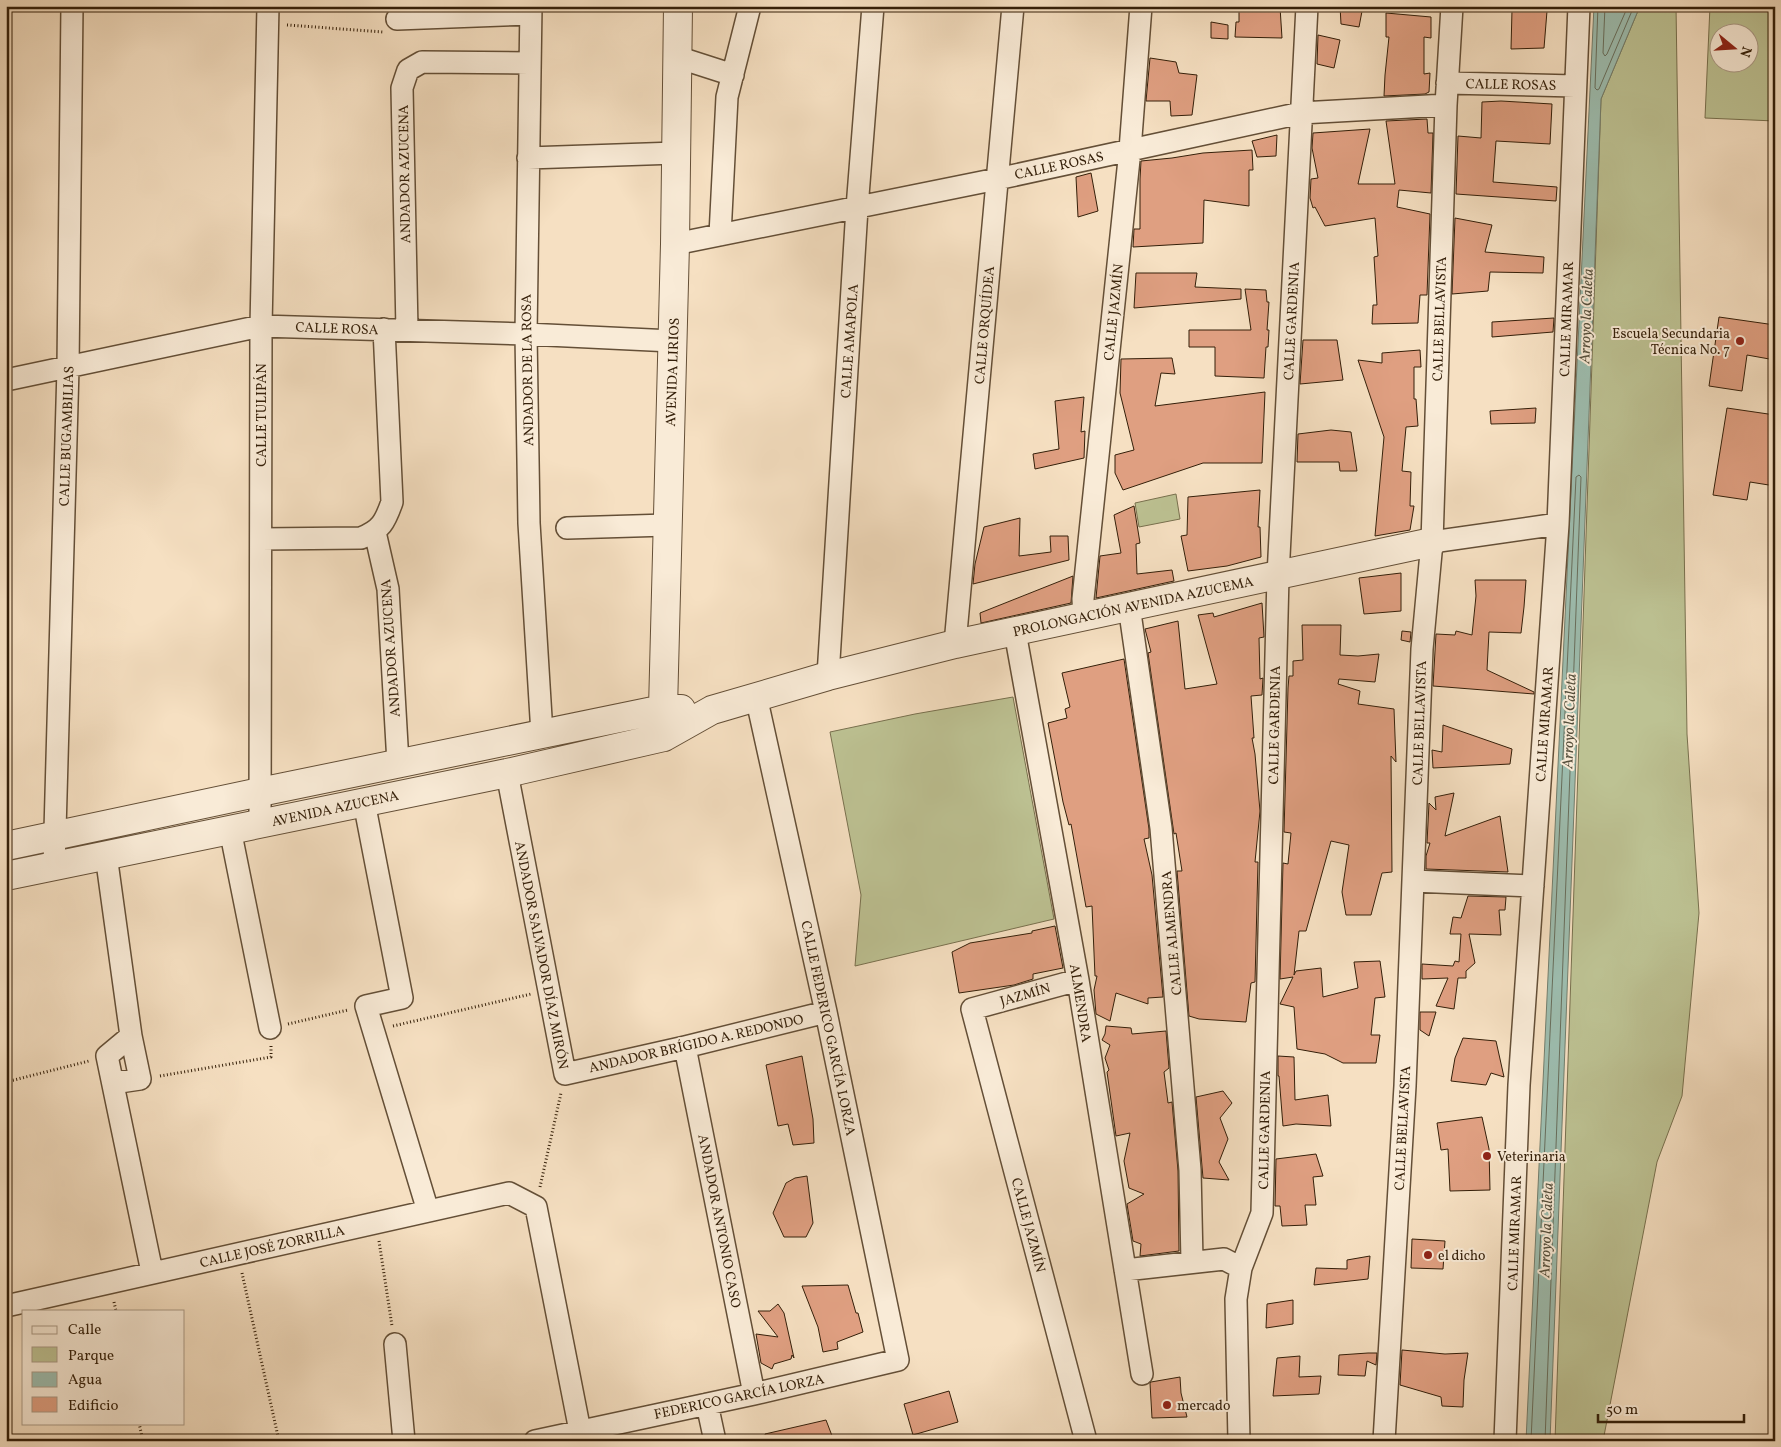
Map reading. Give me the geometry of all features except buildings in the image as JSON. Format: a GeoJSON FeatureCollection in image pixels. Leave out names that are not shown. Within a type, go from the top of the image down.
{"type":"FeatureCollection","features":[{"type":"Feature","properties":{"kind":"street","name":"CALLE BUGAMBILIAS"},"geometry":{"type":"LineString","coordinates":[[54,866],[68,368],[72,6]]}},
{"type":"Feature","properties":{"kind":"street","name":"AVENIDA LIRIOS"},"geometry":{"type":"LineString","coordinates":[[664,737],[667,525],[675,244],[678,6]]}},
{"type":"Feature","properties":{"kind":"street"},"geometry":{"type":"LineString","coordinates":[[720,235],[727,97],[750,6]]}},
{"type":"Feature","properties":{"kind":"street","name":"CALLE AMAPOLA"},"geometry":{"type":"LineString","coordinates":[[828,676],[857,208],[873,6]]}},
{"type":"Feature","properties":{"kind":"street","name":"CALLE ORQUÍDEA"},"geometry":{"type":"LineString","coordinates":[[955,644],[1013,6]]}},
{"type":"Feature","properties":{"kind":"street","name":"CALLE JAZMÍN"},"geometry":{"type":"LineString","coordinates":[[1084,617],[1083,599],[1130,150],[1141,6]]}},
{"type":"Feature","properties":{"kind":"street","name":"CALLE GARDENIA"},"geometry":{"type":"LineString","coordinates":[[1239,1441],[1236,1299],[1241,1268],[1262,1213],[1278,576],[1307,6]]}},
{"type":"Feature","properties":{"kind":"street","name":"CALLE BELLAVISTA"},"geometry":{"type":"LineString","coordinates":[[1384,1441],[1405,1086],[1422,649],[1432,542],[1446,105],[1452,6]]}},
{"type":"Feature","properties":{"kind":"street","name":"CALLE MIRAMAR"},"geometry":{"type":"LineString","coordinates":[[1505,1441],[1519,1086],[1558,524],[1579,6]]}},
{"type":"Feature","properties":{"kind":"street"},"geometry":{"type":"LineString","coordinates":[[399,26],[531,10]]}},
{"type":"Feature","properties":{"kind":"street","name":"ANDADOR DE LA ROSA"},"geometry":{"type":"LineString","coordinates":[[531,10],[526,334],[530,523],[542,734]]}},
{"type":"Feature","properties":{"kind":"street","name":"CALLE TULIPÁN"},"geometry":{"type":"LineString","coordinates":[[260,823],[261,326],[267,15]]}},
{"type":"Feature","properties":{"kind":"street"},"geometry":{"type":"LineString","coordinates":[[677,57],[733,74]]}},
{"type":"Feature","properties":{"kind":"street","name":"ANDADOR AZUCENA"},"geometry":{"type":"LineString","coordinates":[[407,330],[402,88],[408,70],[422,62],[529,63]]}},
{"type":"Feature","properties":{"kind":"street","name":"CALLE ROSAS"},"geometry":{"type":"LineString","coordinates":[[1448,83],[1575,86]]}},
{"type":"Feature","properties":{"kind":"street","name":"CALLE ROSAS"},"geometry":{"type":"LineString","coordinates":[[675,244],[997,179],[1301,113],[1446,105]]}},
{"type":"Feature","properties":{"kind":"street"},"geometry":{"type":"LineString","coordinates":[[528,158],[676,153]]}},
{"type":"Feature","properties":{"kind":"street","name":"CALLE ROSA"},"geometry":{"type":"LineString","coordinates":[[6,380],[261,326],[526,334],[672,341]]}},
{"type":"Feature","properties":{"kind":"street"},"geometry":{"type":"LineString","coordinates":[[261,539],[361,538],[375,532],[385,520],[392,502],[384,329]]}},
{"type":"Feature","properties":{"kind":"street","name":"PROLONGACIÓN AVENIDA AZUCEMA"},"geometry":{"type":"LineString","coordinates":[[664,737],[712,710],[828,676],[955,644],[1432,542],[1558,524]]}},
{"type":"Feature","properties":{"kind":"street"},"geometry":{"type":"LineString","coordinates":[[567,528],[667,525]]}},
{"type":"Feature","properties":{"kind":"street","name":"ANDADOR AZUCENA"},"geometry":{"type":"LineString","coordinates":[[375,532],[388,589],[398,763]]}},
{"type":"Feature","properties":{"kind":"street","name":"CALLE ALMENDRA"},"geometry":{"type":"LineString","coordinates":[[1129,606],[1163,847],[1190,1170],[1192,1261]]}},
{"type":"Feature","properties":{"kind":"street","name":"ALMENDRA"},"geometry":{"type":"LineString","coordinates":[[1015,632],[1078,980],[1142,1374]]}},
{"type":"Feature","properties":{"kind":"street","name":"CALLE FEDERICO GARCÍA LORZA"},"geometry":{"type":"LineString","coordinates":[[756,696],[826,1012],[898,1360]]}},
{"type":"Feature","properties":{"kind":"street"},"geometry":{"type":"LineString","coordinates":[[6,846],[663,709]]}},
{"type":"Feature","properties":{"kind":"street","name":"PROLONGACIÓN AVENIDA AZUCEMA"},"geometry":{"type":"LineString","coordinates":[[663,709],[712,710]]}},
{"type":"Feature","properties":{"kind":"street","name":"AVENIDA AZUCENA"},"geometry":{"type":"LineString","coordinates":[[6,876],[507,772],[664,737]]}},
{"type":"Feature","properties":{"kind":"street","name":"ANDADOR SALVADOR DÍAZ MIRÓN"},"geometry":{"type":"LineString","coordinates":[[507,772],[565,1074]]}},
{"type":"Feature","properties":{"kind":"street"},"geometry":{"type":"LineString","coordinates":[[364,802],[402,998],[366,1006],[428,1211]]}},
{"type":"Feature","properties":{"kind":"street"},"geometry":{"type":"LineString","coordinates":[[230,829],[270,1028]]}},
{"type":"Feature","properties":{"kind":"street"},"geometry":{"type":"LineString","coordinates":[[106,855],[130,1036],[140,1079],[112,1083]]}},
{"type":"Feature","properties":{"kind":"street"},"geometry":{"type":"LineString","coordinates":[[1412,882],[1533,886]]}},
{"type":"Feature","properties":{"kind":"street","name":"JAZMÍN"},"geometry":{"type":"LineString","coordinates":[[972,1009],[1078,980]]}},
{"type":"Feature","properties":{"kind":"street","name":"CALLE JAZMÍN"},"geometry":{"type":"LineString","coordinates":[[972,1009],[1086,1441]]}},
{"type":"Feature","properties":{"kind":"street","name":"ANDADOR BRÍGIDO A. REDONDO"},"geometry":{"type":"LineString","coordinates":[[565,1074],[826,1012]]}},
{"type":"Feature","properties":{"kind":"street"},"geometry":{"type":"LineString","coordinates":[[130,1036],[107,1056],[152,1272]]}},
{"type":"Feature","properties":{"kind":"street","name":"ANDADOR ANTONIO CASO"},"geometry":{"type":"LineString","coordinates":[[685,1047],[754,1394]]}},
{"type":"Feature","properties":{"kind":"street","name":"CALLE JOSÉ ZORRILLA"},"geometry":{"type":"LineString","coordinates":[[6,1306],[510,1193],[536,1207]]}},
{"type":"Feature","properties":{"kind":"street"},"geometry":{"type":"LineString","coordinates":[[536,1207],[580,1431]]}},
{"type":"Feature","properties":{"kind":"street"},"geometry":{"type":"LineString","coordinates":[[1125,1270],[1192,1261],[1224,1259],[1241,1268]]}},
{"type":"Feature","properties":{"kind":"street"},"geometry":{"type":"LineString","coordinates":[[395,1344],[404,1441]]}},
{"type":"Feature","properties":{"kind":"street","name":"FEDERICO GARCÍA LORZA"},"geometry":{"type":"LineString","coordinates":[[535,1441],[754,1394],[898,1360]]}},
{"type":"Feature","properties":{"kind":"street"},"geometry":{"type":"LineString","coordinates":[[706,1404],[715,1441]]}},
{"type":"Feature","properties":{"kind":"path"},"geometry":{"type":"LineString","coordinates":[[267,15],[399,26]]}},
{"type":"Feature","properties":{"kind":"path"},"geometry":{"type":"LineString","coordinates":[[373,1030],[549,990]]}},
{"type":"Feature","properties":{"kind":"path"},"geometry":{"type":"LineString","coordinates":[[270,1028],[366,1006]]}},
{"type":"Feature","properties":{"kind":"path"},"geometry":{"type":"LineString","coordinates":[[6,1082],[107,1056]]}},
{"type":"Feature","properties":{"kind":"path"},"geometry":{"type":"LineString","coordinates":[[140,1079],[271,1057]]}},
{"type":"Feature","properties":{"kind":"path","name":"ANDADOR SALVADOR DÍAZ MIRÓN"},"geometry":{"type":"LineString","coordinates":[[536,1207],[565,1074]]}},
{"type":"Feature","properties":{"kind":"path"},"geometry":{"type":"LineString","coordinates":[[376,1223],[395,1344]]}},
{"type":"Feature","properties":{"kind":"path"},"geometry":{"type":"LineString","coordinates":[[238,1254],[279,1441]]}},
{"type":"Feature","properties":{"kind":"path"},"geometry":{"type":"LineString","coordinates":[[139,1424],[142,1441]]}},
{"type":"Feature","properties":{"kind":"green space"},"geometry":{"type":"Polygon","coordinates":[[[1640,6],[1676,6],[1687,734],[1699,913],[1682,1096],[1657,1162],[1603,1441],[1555,1441],[1601,99],[1640,6]]]}},
{"type":"Feature","properties":{"kind":"green space"},"geometry":{"type":"Polygon","coordinates":[[[1710,6],[1775,6],[1775,121],[1705,118],[1708,51],[1708,72],[1758,72],[1758,22],[1709,22],[1710,6]]]}},
{"type":"Feature","properties":{"kind":"green space"},"geometry":{"type":"Polygon","coordinates":[[[1176,494],[1180,519],[1139,527],[1135,503],[1176,494]]]}},
{"type":"Feature","properties":{"kind":"green space"},"geometry":{"type":"Polygon","coordinates":[[[1013,697],[1054,919],[855,966],[861,895],[830,732],[915,714],[1013,697]]]}},
{"type":"Feature","properties":{"kind":"water","name":"Arroyo la Caleta"},"geometry":{"type":"Polygon","coordinates":[[[1594,6],[1640,6],[1601,99],[1550,1441],[1526,1441],[1594,6]]]}},
{"type":"Feature","properties":{"kind":"place","name":"Escuela Secundaria Técnica No. 7"},"geometry":{"type":"Point","coordinates":[1740,341]}},
{"type":"Feature","properties":{"kind":"place","name":"Veterinaria"},"geometry":{"type":"Point","coordinates":[1487,1156]}},
{"type":"Feature","properties":{"kind":"place","name":"el dicho"},"geometry":{"type":"Point","coordinates":[1428,1255]}},
{"type":"Feature","properties":{"kind":"place","name":"mercado"},"geometry":{"type":"Point","coordinates":[1167,1405]}}]}
